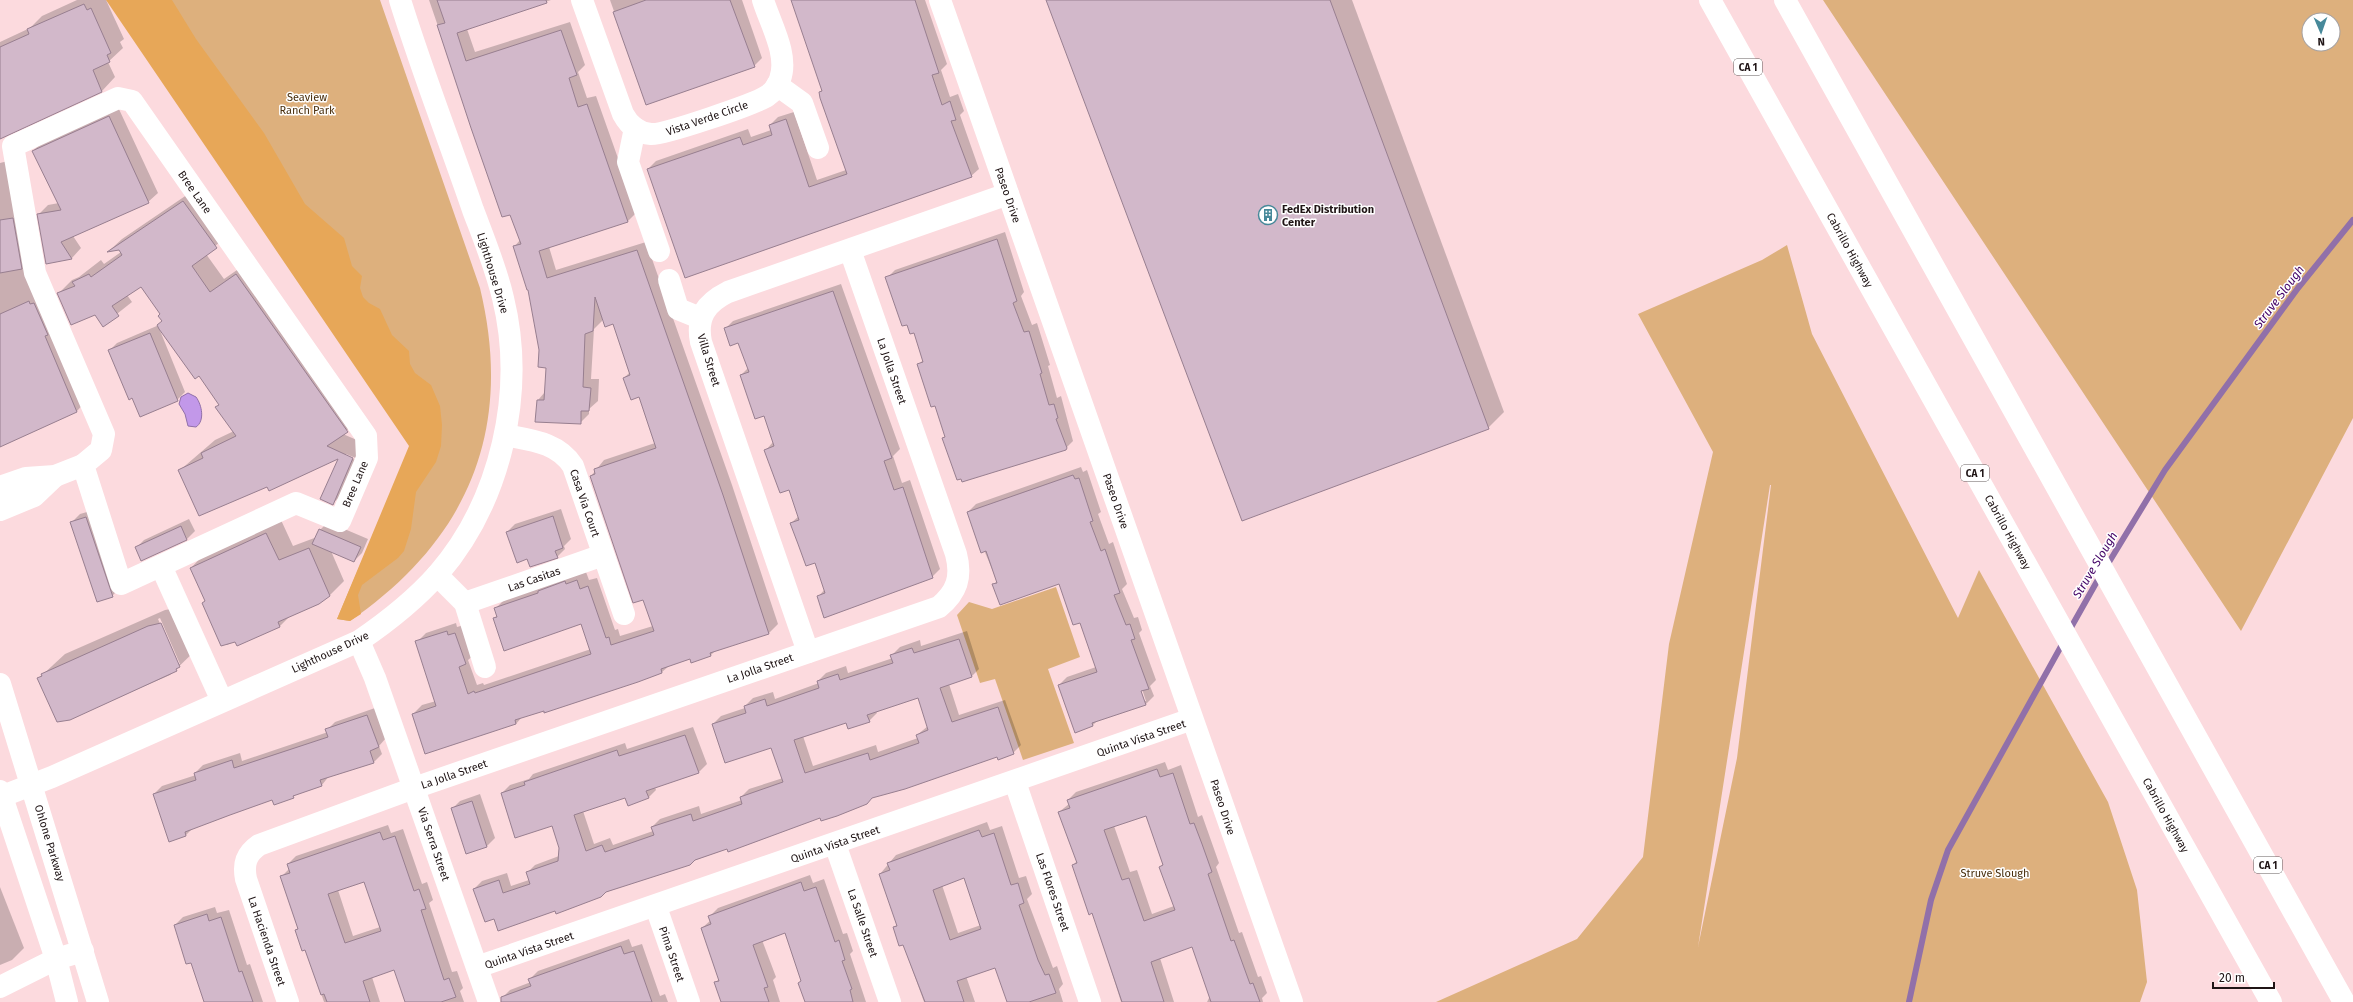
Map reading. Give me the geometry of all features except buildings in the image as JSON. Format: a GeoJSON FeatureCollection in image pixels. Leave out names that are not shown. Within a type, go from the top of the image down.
{"type":"FeatureCollection","features":[{"type":"Feature","properties":{"kind":"main road","name":"Lighthouse Drive"},"geometry":{"type":"LineString","coordinates":[[1,795],[32,785],[359,641],[398,612],[437,575],[460,544],[480,509],[494,473],[505,435],[510,402],[512,368],[511,346],[503,298],[400,0]]}},
{"type":"Feature","properties":{"kind":"main road"},"geometry":{"type":"LineString","coordinates":[[582,0],[623,114],[627,122],[635,128],[628,162],[659,251]]}},
{"type":"Feature","properties":{"kind":"main road"},"geometry":{"type":"LineString","coordinates":[[762,0],[783,63],[778,85],[802,103],[818,148]]}},
{"type":"Feature","properties":{"kind":"main road","name":"Paseo Drive"},"geometry":{"type":"LineString","coordinates":[[940,0],[1292,1002]]}},
{"type":"Feature","properties":{"kind":"main road","name":"Cabrillo Highway"},"geometry":{"type":"LineString","coordinates":[[1710,0],[2271,1002]]}},
{"type":"Feature","properties":{"kind":"main road","name":"CA 1"},"geometry":{"type":"LineString","coordinates":[[1784,0],[2344,1002]]}},
{"type":"Feature","properties":{"kind":"main road","name":"Vista Verde Circle"},"geometry":{"type":"LineString","coordinates":[[635,128],[651,134],[670,131],[768,96],[778,85]]}},
{"type":"Feature","properties":{"kind":"main road","name":"Bree Lane"},"geometry":{"type":"LineString","coordinates":[[0,510],[34,496],[55,476],[82,464],[100,450],[104,434],[35,273],[13,146],[118,98],[132,101],[366,436],[367,458],[340,521],[296,503],[121,584],[82,464]]}},
{"type":"Feature","properties":{"kind":"main road","name":"Villa Street"},"geometry":{"type":"LineString","coordinates":[[808,652],[701,342],[699,331],[700,318],[709,304],[728,292],[1008,194]]}},
{"type":"Feature","properties":{"kind":"main road","name":"La Jolla Street"},"geometry":{"type":"LineString","coordinates":[[246,879],[244,872],[247,857],[251,850],[259,845],[414,788],[938,607],[954,592],[959,578],[960,568],[956,554],[850,250]]}},
{"type":"Feature","properties":{"kind":"main road"},"geometry":{"type":"LineString","coordinates":[[669,280],[678,309],[700,318]]}},
{"type":"Feature","properties":{"kind":"main road","name":"Casa Via Court"},"geometry":{"type":"LineString","coordinates":[[505,435],[548,444],[567,456],[573,466],[624,614]]}},
{"type":"Feature","properties":{"kind":"main road","name":"Bree Lane"},"geometry":{"type":"LineString","coordinates":[[0,487],[26,478],[55,476]]}},
{"type":"Feature","properties":{"kind":"main road","name":"Las Casitas"},"geometry":{"type":"LineString","coordinates":[[465,603],[603,555]]}},
{"type":"Feature","properties":{"kind":"main road"},"geometry":{"type":"LineString","coordinates":[[161,566],[222,701]]}},
{"type":"Feature","properties":{"kind":"main road"},"geometry":{"type":"LineString","coordinates":[[437,575],[465,603],[485,667]]}},
{"type":"Feature","properties":{"kind":"main road","name":"Via Serra Street"},"geometry":{"type":"LineString","coordinates":[[359,641],[375,678],[489,1002]]}},
{"type":"Feature","properties":{"kind":"main road","name":"Ohlone Parkway"},"geometry":{"type":"LineString","coordinates":[[0,684],[84,951],[98,1002]]}},
{"type":"Feature","properties":{"kind":"main road","name":"Quinta Vista Street"},"geometry":{"type":"LineString","coordinates":[[477,967],[656,907],[1192,720]]}},
{"type":"Feature","properties":{"kind":"main road","name":"Las Flores Street"},"geometry":{"type":"LineString","coordinates":[[1015,782],[1090,1002]]}},
{"type":"Feature","properties":{"kind":"main road"},"geometry":{"type":"LineString","coordinates":[[1,795],[56,959],[67,1002]]}},
{"type":"Feature","properties":{"kind":"main road","name":"La Salle Street"},"geometry":{"type":"LineString","coordinates":[[835,844],[890,1002]]}},
{"type":"Feature","properties":{"kind":"main road","name":"La Hacienda Street"},"geometry":{"type":"LineString","coordinates":[[246,879],[288,1002]]}},
{"type":"Feature","properties":{"kind":"main road","name":"Pima Street"},"geometry":{"type":"LineString","coordinates":[[656,907],[689,1002]]}},
{"type":"Feature","properties":{"kind":"main road"},"geometry":{"type":"LineString","coordinates":[[0,987],[56,959],[84,951]]}},
{"type":"Feature","properties":{"kind":"green space","name":"Seaview Ranch Park"},"geometry":{"type":"Polygon","coordinates":[[[109,0],[380,0],[480,288],[489,339],[491,388],[485,434],[472,477],[452,517],[425,554],[391,589],[350,621],[337,619],[416,434],[109,0]]]}},
{"type":"Feature","properties":{"kind":"green space"},"geometry":{"type":"Polygon","coordinates":[[[1823,0],[2353,0],[2353,418],[2241,631],[1823,0]]]}},
{"type":"Feature","properties":{"kind":"green space","name":"Struve Slough"},"geometry":{"type":"Polygon","coordinates":[[[1787,245],[1812,334],[1958,618],[1979,570],[2108,802],[2137,890],[2147,982],[2140,1002],[1436,1002],[1577,939],[1643,857],[1669,644],[1713,452],[1638,314],[1762,260],[1787,245]],[[1771,485],[1698,947],[1737,758],[1771,485]]]}},
{"type":"Feature","properties":{"kind":"green space"},"geometry":{"type":"Polygon","coordinates":[[[1056,587],[1080,657],[1048,669],[1074,743],[1023,760],[995,679],[980,683],[957,615],[969,602],[992,609],[1056,587]]]}},
{"type":"Feature","properties":{"kind":"shaded area"},"geometry":{"type":"Polygon","coordinates":[[[106,0],[172,0],[196,39],[264,133],[305,204],[344,238],[352,266],[362,276],[360,288],[363,297],[369,303],[380,309],[392,335],[409,351],[410,364],[415,373],[431,385],[440,406],[442,425],[441,446],[436,462],[416,492],[411,529],[404,551],[398,558],[362,585],[358,595],[361,614],[350,621],[337,619],[409,446],[106,0]]]}},
{"type":"Feature","properties":{"kind":"shaded area"},"geometry":{"type":"Polygon","coordinates":[[[188,393],[196,397],[201,408],[201,421],[196,427],[188,426],[185,414],[179,404],[181,397],[188,393]]]}},
{"type":"Feature","properties":{"kind":"waterway","name":"Struve Slough"},"geometry":{"type":"LineString","coordinates":[[2106,567],[2165,470],[2298,288],[2353,220]]}},
{"type":"Feature","properties":{"kind":"waterway","name":"Struve Slough"},"geometry":{"type":"LineString","coordinates":[[2069,631],[2100,576]]}},
{"type":"Feature","properties":{"kind":"waterway","name":"Struve Slough"},"geometry":{"type":"LineString","coordinates":[[1909,1002],[1931,900],[1948,850],[2064,641]]}},
{"type":"Feature","properties":{"kind":"place","name":"FedEx Distribution Center"},"geometry":{"type":"Point","coordinates":[1268,215]}}]}
